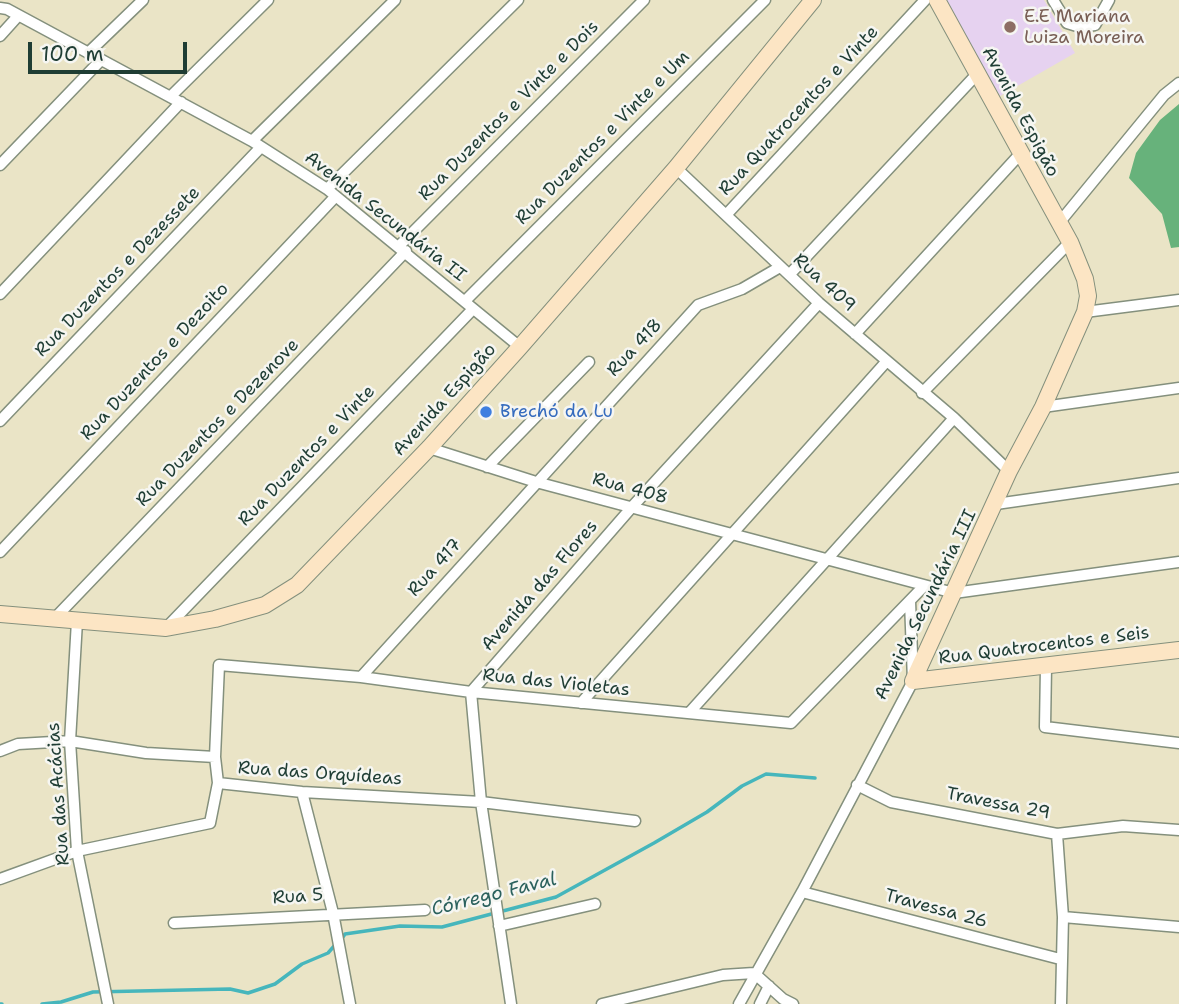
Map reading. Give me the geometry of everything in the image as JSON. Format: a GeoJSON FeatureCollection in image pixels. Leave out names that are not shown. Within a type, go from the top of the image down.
{"type":"FeatureCollection","features":[{"type":"Feature","properties":{"kind":"street"},"geometry":{"type":"LineString","coordinates":[[4,8],[16,0]]}},
{"type":"Feature","properties":{"kind":"street"},"geometry":{"type":"LineString","coordinates":[[88,53],[143,0]]}},
{"type":"Feature","properties":{"kind":"street"},"geometry":{"type":"LineString","coordinates":[[0,294],[268,0]]}},
{"type":"Feature","properties":{"kind":"street","name":"Rua Duzentos e Dezessete"},"geometry":{"type":"LineString","coordinates":[[0,421],[257,144],[395,0]]}},
{"type":"Feature","properties":{"kind":"street","name":"Rua Duzentos e Dezoito"},"geometry":{"type":"LineString","coordinates":[[0,552],[331,193],[518,0]]}},
{"type":"Feature","properties":{"kind":"street","name":"Rua Duzentos e Vinte e Dois"},"geometry":{"type":"LineString","coordinates":[[402,249],[644,0]]}},
{"type":"Feature","properties":{"kind":"street","name":"Rua Duzentos e Vinte e Um"},"geometry":{"type":"LineString","coordinates":[[469,305],[765,0]]}},
{"type":"Feature","properties":{"kind":"street","name":"Avenida Espigão"},"geometry":{"type":"LineString","coordinates":[[0,614],[166,628],[215,619],[265,605],[297,585],[429,448],[520,347],[676,168],[813,0]]}},
{"type":"Feature","properties":{"kind":"street","name":"Rua Quatrocentos e Vinte"},"geometry":{"type":"LineString","coordinates":[[726,215],[925,0]]}},
{"type":"Feature","properties":{"kind":"street","name":"Avenida Espigão"},"geometry":{"type":"LineString","coordinates":[[937,0],[1070,243]]}},
{"type":"Feature","properties":{"kind":"street"},"geometry":{"type":"LineString","coordinates":[[1053,0],[1067,23],[1080,27],[1095,25],[1109,0]]}},
{"type":"Feature","properties":{"kind":"street","name":"Avenida Secundária II"},"geometry":{"type":"LineString","coordinates":[[4,8],[257,144],[331,193],[520,347]]}},
{"type":"Feature","properties":{"kind":"street"},"geometry":{"type":"LineString","coordinates":[[0,36],[18,16]]}},
{"type":"Feature","properties":{"kind":"street"},"geometry":{"type":"LineString","coordinates":[[0,165],[100,61]]}},
{"type":"Feature","properties":{"kind":"street"},"geometry":{"type":"LineString","coordinates":[[790,274],[978,73]]}},
{"type":"Feature","properties":{"kind":"street"},"geometry":{"type":"LineString","coordinates":[[1059,223],[1164,95],[1179,83]]}},
{"type":"Feature","properties":{"kind":"street"},"geometry":{"type":"LineString","coordinates":[[855,334],[1021,153]]}},
{"type":"Feature","properties":{"kind":"street","name":"Rua 409"},"geometry":{"type":"LineString","coordinates":[[676,168],[819,303],[954,418],[1009,471]]}},
{"type":"Feature","properties":{"kind":"street"},"geometry":{"type":"LineString","coordinates":[[922,393],[1070,243]]}},
{"type":"Feature","properties":{"kind":"street","name":"Avenida Secundária III"},"geometry":{"type":"LineString","coordinates":[[739,1004],[754,973],[803,892],[913,681],[1009,471],[1043,407],[1086,312],[1085,279],[1070,243]]}},
{"type":"Feature","properties":{"kind":"street","name":"Rua Duzentos e Dezenove"},"geometry":{"type":"LineString","coordinates":[[55,618],[402,249]]}},
{"type":"Feature","properties":{"kind":"street","name":"Rua 418"},"geometry":{"type":"LineString","coordinates":[[536,482],[698,305],[742,289],[780,267]]}},
{"type":"Feature","properties":{"kind":"street"},"geometry":{"type":"LineString","coordinates":[[1086,312],[1179,300]]}},
{"type":"Feature","properties":{"kind":"street","name":"Avenida das Flores"},"geometry":{"type":"LineString","coordinates":[[471,692],[632,508],[819,303]]}},
{"type":"Feature","properties":{"kind":"street","name":"Rua Duzentos e Vinte"},"geometry":{"type":"LineString","coordinates":[[166,628],[469,305]]}},
{"type":"Feature","properties":{"kind":"street"},"geometry":{"type":"LineString","coordinates":[[487,467],[590,362]]}},
{"type":"Feature","properties":{"kind":"street"},"geometry":{"type":"LineString","coordinates":[[582,703],[886,362]]}},
{"type":"Feature","properties":{"kind":"street"},"geometry":{"type":"LineString","coordinates":[[1043,407],[1179,388]]}},
{"type":"Feature","properties":{"kind":"street"},"geometry":{"type":"LineString","coordinates":[[689,713],[954,418]]}},
{"type":"Feature","properties":{"kind":"street","name":"Rua 408"},"geometry":{"type":"LineString","coordinates":[[429,448],[536,482],[954,593]]}},
{"type":"Feature","properties":{"kind":"street"},"geometry":{"type":"LineString","coordinates":[[996,504],[1179,478]]}},
{"type":"Feature","properties":{"kind":"street","name":"Rua 417"},"geometry":{"type":"LineString","coordinates":[[361,677],[536,482]]}},
{"type":"Feature","properties":{"kind":"street"},"geometry":{"type":"LineString","coordinates":[[954,593],[1179,562]]}},
{"type":"Feature","properties":{"kind":"street","name":"Rua das Violetas"},"geometry":{"type":"LineString","coordinates":[[218,783],[215,757],[219,665],[361,677],[471,692],[791,723],[924,586]]}},
{"type":"Feature","properties":{"kind":"street"},"geometry":{"type":"LineString","coordinates":[[910,601],[913,681]]}},
{"type":"Feature","properties":{"kind":"street","name":"Rua das Acácias"},"geometry":{"type":"LineString","coordinates":[[77,621],[70,741],[77,851],[108,1004]]}},
{"type":"Feature","properties":{"kind":"street","name":"Rua Quatrocentos e Seis"},"geometry":{"type":"LineString","coordinates":[[913,681],[1179,650]]}},
{"type":"Feature","properties":{"kind":"street"},"geometry":{"type":"LineString","coordinates":[[1046,667],[1045,727],[1179,743]]}},
{"type":"Feature","properties":{"kind":"street"},"geometry":{"type":"LineString","coordinates":[[471,692],[481,802],[511,1004]]}},
{"type":"Feature","properties":{"kind":"street"},"geometry":{"type":"LineString","coordinates":[[0,751],[18,744],[70,741],[146,753],[215,757]]}},
{"type":"Feature","properties":{"kind":"street","name":"Rua das Orquídeas"},"geometry":{"type":"LineString","coordinates":[[0,879],[77,851],[210,823],[218,783],[302,792],[481,802],[635,821]]}},
{"type":"Feature","properties":{"kind":"street","name":"Travessa 29"},"geometry":{"type":"LineString","coordinates":[[857,785],[891,802],[1057,834],[1124,826],[1179,830]]}},
{"type":"Feature","properties":{"kind":"street"},"geometry":{"type":"LineString","coordinates":[[302,792],[332,913],[349,1004]]}},
{"type":"Feature","properties":{"kind":"street"},"geometry":{"type":"LineString","coordinates":[[1057,834],[1063,917],[1061,1004]]}},
{"type":"Feature","properties":{"kind":"street","name":"Travessa 26"},"geometry":{"type":"LineString","coordinates":[[803,892],[1060,959]]}},
{"type":"Feature","properties":{"kind":"street"},"geometry":{"type":"LineString","coordinates":[[499,926],[595,904]]}},
{"type":"Feature","properties":{"kind":"street","name":"Rua 5"},"geometry":{"type":"LineString","coordinates":[[174,923],[425,910]]}},
{"type":"Feature","properties":{"kind":"street"},"geometry":{"type":"LineString","coordinates":[[1063,917],[1179,927]]}},
{"type":"Feature","properties":{"kind":"street"},"geometry":{"type":"LineString","coordinates":[[602,1004],[723,975],[754,973],[783,999],[793,1004]]}},
{"type":"Feature","properties":{"kind":"street"},"geometry":{"type":"LineString","coordinates":[[760,1004],[769,986]]}},
{"type":"Feature","properties":{"kind":"shaded area","name":"E.E Mariana Luiza Moreira"},"geometry":{"type":"Polygon","coordinates":[[[945,0],[1044,0],[1075,53],[1000,96],[945,0]]]}},
{"type":"Feature","properties":{"kind":"green space"},"geometry":{"type":"Polygon","coordinates":[[[1179,104],[1179,247],[1171,248],[1162,214],[1129,178],[1136,153],[1160,120],[1179,104]]]}},
{"type":"Feature","properties":{"kind":"waterway","name":"Córrego Faval"},"geometry":{"type":"LineString","coordinates":[[341,940],[345,934],[400,926],[442,927],[556,897],[707,812],[742,786],[766,774],[815,778]]}},
{"type":"Feature","properties":{"kind":"waterway","name":"Córrego Faval"},"geometry":{"type":"LineString","coordinates":[[42,1004],[61,1002],[93,992],[230,989],[248,993],[275,984],[302,964],[328,953],[335,945]]}},
{"type":"Feature","properties":{"kind":"place","name":"E.E Mariana Luiza Moreira"},"geometry":{"type":"Point","coordinates":[1010,27]}},
{"type":"Feature","properties":{"kind":"place","name":"Brechó da Lu"},"geometry":{"type":"Point","coordinates":[486,412]}}]}
